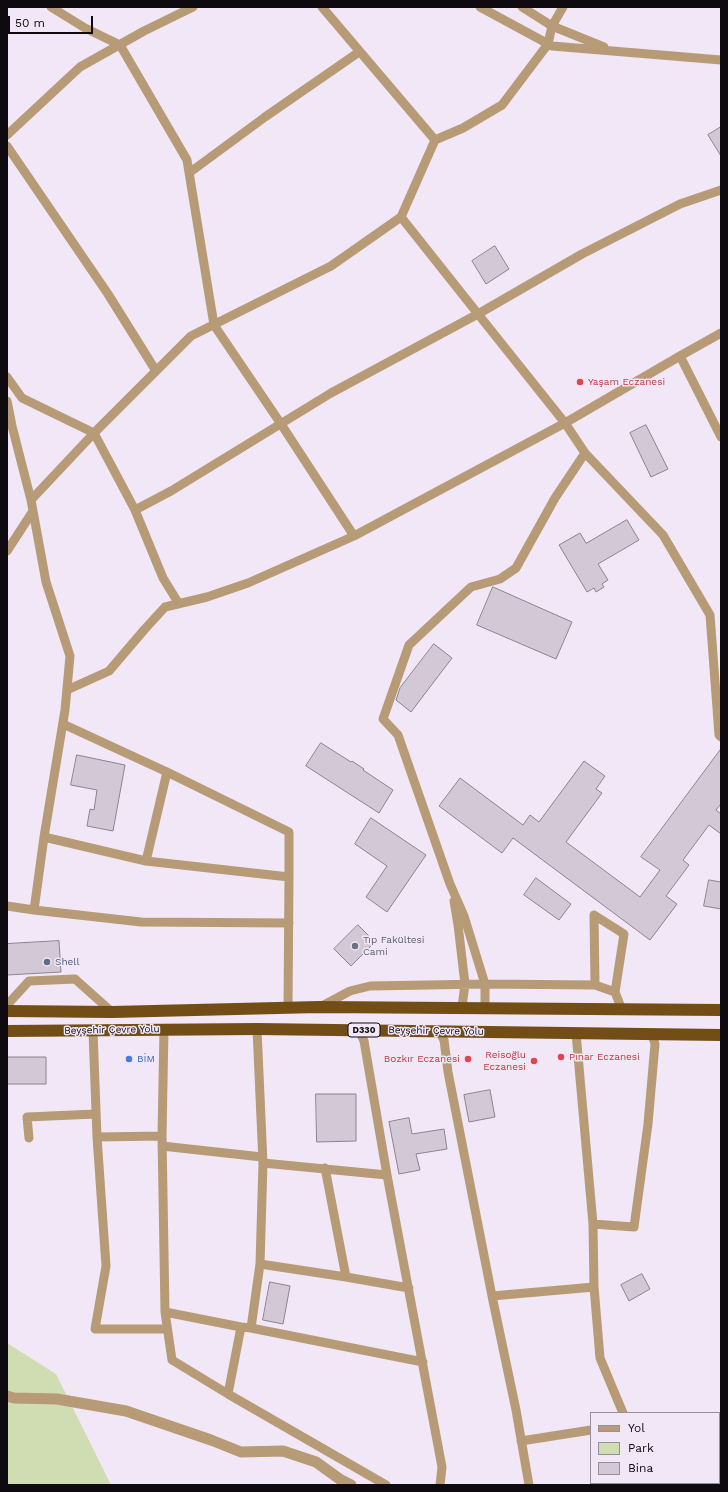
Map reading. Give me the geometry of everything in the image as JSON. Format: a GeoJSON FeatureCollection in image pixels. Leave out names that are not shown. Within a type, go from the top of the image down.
{"type":"FeatureCollection","features":[{"type":"Feature","properties":{"kind":"highway","name":"Beyşehir Çevre Yolu"},"geometry":{"type":"LineString","coordinates":[[7,1011],[112,1012],[319,1007],[721,1010]]}},
{"type":"Feature","properties":{"kind":"highway","name":"Beyşehir Çevre Yolu"},"geometry":{"type":"LineString","coordinates":[[7,1031],[93,1031],[164,1028],[721,1035]]}},
{"type":"Feature","properties":{"kind":"street"},"geometry":{"type":"LineString","coordinates":[[52,7],[85,28],[120,45],[187,160],[214,325],[354,536]]}},
{"type":"Feature","properties":{"kind":"street"},"geometry":{"type":"LineString","coordinates":[[180,14],[188,7]]}},
{"type":"Feature","properties":{"kind":"street"},"geometry":{"type":"LineString","coordinates":[[7,135],[80,67],[193,7]]}},
{"type":"Feature","properties":{"kind":"street"},"geometry":{"type":"LineString","coordinates":[[322,7],[435,140]]}},
{"type":"Feature","properties":{"kind":"street"},"geometry":{"type":"LineString","coordinates":[[480,7],[552,46],[613,50],[720,63]]}},
{"type":"Feature","properties":{"kind":"street"},"geometry":{"type":"LineString","coordinates":[[522,7],[552,26],[613,50]]}},
{"type":"Feature","properties":{"kind":"street"},"geometry":{"type":"LineString","coordinates":[[31,500],[94,433],[191,336],[331,266],[401,217],[435,140],[463,128],[502,105],[548,44],[552,26],[563,7]]}},
{"type":"Feature","properties":{"kind":"street"},"geometry":{"type":"LineString","coordinates":[[189,174],[265,117],[360,52]]}},
{"type":"Feature","properties":{"kind":"street"},"geometry":{"type":"LineString","coordinates":[[7,146],[108,294],[156,371]]}},
{"type":"Feature","properties":{"kind":"street"},"geometry":{"type":"LineString","coordinates":[[136,510],[171,491],[332,393],[478,314],[582,254],[680,204],[721,190]]}},
{"type":"Feature","properties":{"kind":"street"},"geometry":{"type":"LineString","coordinates":[[401,217],[565,423],[585,452],[663,535],[710,615],[719,735],[721,737]]}},
{"type":"Feature","properties":{"kind":"street"},"geometry":{"type":"LineString","coordinates":[[67,690],[108,671],[166,607],[207,597],[248,583],[354,536],[565,423],[721,333]]}},
{"type":"Feature","properties":{"kind":"street"},"geometry":{"type":"LineString","coordinates":[[680,356],[721,437]]}},
{"type":"Feature","properties":{"kind":"street"},"geometry":{"type":"LineString","coordinates":[[7,377],[22,398],[94,433],[136,510],[163,578],[179,604]]}},
{"type":"Feature","properties":{"kind":"street"},"geometry":{"type":"LineString","coordinates":[[7,401],[31,500],[46,582],[70,656],[63,724],[44,837],[34,910]]}},
{"type":"Feature","properties":{"kind":"street"},"geometry":{"type":"LineString","coordinates":[[485,1008],[484,984],[464,916],[450,884],[398,735],[383,719],[409,645],[471,587],[500,579],[516,568],[555,498],[585,452]]}},
{"type":"Feature","properties":{"kind":"street"},"geometry":{"type":"LineString","coordinates":[[7,551],[33,511]]}},
{"type":"Feature","properties":{"kind":"street"},"geometry":{"type":"LineString","coordinates":[[63,724],[167,772],[289,832],[288,1008]]}},
{"type":"Feature","properties":{"kind":"street"},"geometry":{"type":"LineString","coordinates":[[146,861],[167,772]]}},
{"type":"Feature","properties":{"kind":"street"},"geometry":{"type":"LineString","coordinates":[[44,837],[146,861],[289,877]]}},
{"type":"Feature","properties":{"kind":"street"},"geometry":{"type":"LineString","coordinates":[[450,884],[458,925],[465,984],[462,1007]]}},
{"type":"Feature","properties":{"kind":"street"},"geometry":{"type":"LineString","coordinates":[[7,906],[141,922],[288,923]]}},
{"type":"Feature","properties":{"kind":"street"},"geometry":{"type":"LineString","coordinates":[[595,985],[594,916],[624,934],[615,992],[622,1010]]}},
{"type":"Feature","properties":{"kind":"street"},"geometry":{"type":"LineString","coordinates":[[7,1005],[28,981],[75,979],[112,1012]]}},
{"type":"Feature","properties":{"kind":"street"},"geometry":{"type":"LineString","coordinates":[[319,1007],[350,991],[370,986],[465,984],[595,985],[615,992]]}},
{"type":"Feature","properties":{"kind":"street"},"geometry":{"type":"LineString","coordinates":[[164,1028],[162,1146],[165,1312],[172,1360],[386,1485]]}},
{"type":"Feature","properties":{"kind":"street"},"geometry":{"type":"LineString","coordinates":[[251,1328],[260,1264],[263,1160],[257,1029]]}},
{"type":"Feature","properties":{"kind":"street"},"geometry":{"type":"LineString","coordinates":[[359,1030],[364,1041],[386,1175],[409,1288],[442,1467],[440,1485]]}},
{"type":"Feature","properties":{"kind":"street"},"geometry":{"type":"LineString","coordinates":[[93,1031],[97,1137],[106,1266],[95,1329],[167,1329]]}},
{"type":"Feature","properties":{"kind":"street"},"geometry":{"type":"LineString","coordinates":[[439,1031],[444,1040],[448,1072],[516,1410],[529,1485]]}},
{"type":"Feature","properties":{"kind":"street"},"geometry":{"type":"LineString","coordinates":[[576,1033],[593,1224],[594,1287],[600,1358],[623,1412]]}},
{"type":"Feature","properties":{"kind":"street"},"geometry":{"type":"LineString","coordinates":[[593,1224],[634,1227],[648,1124],[655,1044],[652,1034]]}},
{"type":"Feature","properties":{"kind":"street"},"geometry":{"type":"LineString","coordinates":[[29,1138],[27,1117],[96,1114]]}},
{"type":"Feature","properties":{"kind":"street"},"geometry":{"type":"LineString","coordinates":[[97,1137],[162,1136]]}},
{"type":"Feature","properties":{"kind":"street"},"geometry":{"type":"LineString","coordinates":[[162,1146],[386,1175]]}},
{"type":"Feature","properties":{"kind":"street"},"geometry":{"type":"LineString","coordinates":[[325,1168],[346,1277]]}},
{"type":"Feature","properties":{"kind":"street"},"geometry":{"type":"LineString","coordinates":[[260,1264],[409,1288]]}},
{"type":"Feature","properties":{"kind":"street"},"geometry":{"type":"LineString","coordinates":[[492,1296],[594,1287]]}},
{"type":"Feature","properties":{"kind":"street"},"geometry":{"type":"LineString","coordinates":[[165,1312],[241,1328],[251,1328],[423,1362]]}},
{"type":"Feature","properties":{"kind":"street"},"geometry":{"type":"LineString","coordinates":[[228,1394],[241,1328]]}},
{"type":"Feature","properties":{"kind":"street"},"geometry":{"type":"LineString","coordinates":[[7,1396],[14,1398],[57,1399],[126,1411],[212,1440],[241,1452],[283,1451],[316,1462],[341,1480],[351,1485]]}},
{"type":"Feature","properties":{"kind":"street"},"geometry":{"type":"LineString","coordinates":[[521,1441],[590,1430]]}},
{"type":"Feature","properties":{"kind":"green space"},"geometry":{"type":"Polygon","coordinates":[[[7,1343],[56,1374],[111,1485],[7,1485],[7,1343]]]}},
{"type":"Feature","properties":{"kind":"building"},"geometry":{"type":"Polygon","coordinates":[[[721,127],[721,156],[708,135],[721,127]]]}},
{"type":"Feature","properties":{"kind":"building"},"geometry":{"type":"Polygon","coordinates":[[[495,246],[509,269],[486,284],[472,261],[495,246]]]}},
{"type":"Feature","properties":{"kind":"building"},"geometry":{"type":"Polygon","coordinates":[[[646,425],[668,469],[651,477],[630,433],[646,425]]]}},
{"type":"Feature","properties":{"kind":"building"},"geometry":{"type":"Polygon","coordinates":[[[627,520],[639,540],[598,564],[608,580],[602,584],[604,587],[596,592],[594,588],[587,592],[559,545],[580,533],[586,543],[627,520]]]}},
{"type":"Feature","properties":{"kind":"building"},"geometry":{"type":"Polygon","coordinates":[[[493,587],[572,622],[556,659],[477,625],[493,587]]]}},
{"type":"Feature","properties":{"kind":"building"},"geometry":{"type":"Polygon","coordinates":[[[434,644],[452,658],[411,712],[396,700],[400,688],[434,644]]]}},
{"type":"Feature","properties":{"kind":"building"},"geometry":{"type":"Polygon","coordinates":[[[321,743],[351,762],[352,761],[393,790],[379,813],[306,766],[321,743]]]}},
{"type":"Feature","properties":{"kind":"building"},"geometry":{"type":"Polygon","coordinates":[[[721,749],[721,804],[716,810],[721,814],[721,834],[709,825],[683,860],[689,865],[666,896],[677,904],[650,940],[513,838],[502,853],[439,806],[460,778],[523,825],[530,815],[539,822],[584,761],[605,776],[596,789],[602,793],[566,842],[640,897],[660,870],[641,857],[721,749]]]}},
{"type":"Feature","properties":{"kind":"building"},"geometry":{"type":"Polygon","coordinates":[[[77,755],[125,765],[113,831],[87,826],[90,809],[94,810],[97,790],[71,785],[77,755]]]}},
{"type":"Feature","properties":{"kind":"building"},"geometry":{"type":"Polygon","coordinates":[[[371,818],[426,855],[387,912],[366,897],[387,866],[355,844],[371,818]]]}},
{"type":"Feature","properties":{"kind":"building"},"geometry":{"type":"Polygon","coordinates":[[[536,878],[571,904],[559,920],[524,895],[536,878]]]}},
{"type":"Feature","properties":{"kind":"building"},"geometry":{"type":"Polygon","coordinates":[[[709,880],[721,882],[721,909],[704,906],[709,880]]]}},
{"type":"Feature","properties":{"kind":"building","name":"Tıp Fakültesi Cami"},"geometry":{"type":"Polygon","coordinates":[[[358,925],[375,942],[351,966],[334,949],[358,925]]]}},
{"type":"Feature","properties":{"kind":"building"},"geometry":{"type":"Polygon","coordinates":[[[59,941],[61,972],[7,975],[7,944],[59,941]]]}},
{"type":"Feature","properties":{"kind":"building"},"geometry":{"type":"Polygon","coordinates":[[[7,1057],[46,1057],[46,1084],[7,1084],[7,1057]]]}},
{"type":"Feature","properties":{"kind":"building"},"geometry":{"type":"Polygon","coordinates":[[[490,1090],[495,1117],[469,1122],[464,1095],[490,1090]]]}},
{"type":"Feature","properties":{"kind":"building"},"geometry":{"type":"Polygon","coordinates":[[[316,1094],[356,1094],[356,1141],[317,1142],[316,1094]]]}},
{"type":"Feature","properties":{"kind":"building"},"geometry":{"type":"Polygon","coordinates":[[[409,1118],[412,1134],[444,1129],[447,1149],[416,1154],[420,1170],[399,1174],[389,1122],[409,1118]]]}},
{"type":"Feature","properties":{"kind":"building"},"geometry":{"type":"Polygon","coordinates":[[[642,1274],[650,1289],[629,1301],[621,1285],[642,1274]]]}},
{"type":"Feature","properties":{"kind":"building"},"geometry":{"type":"Polygon","coordinates":[[[270,1282],[290,1286],[283,1324],[263,1320],[270,1282]]]}},
{"type":"Feature","properties":{"kind":"place","name":"Yaşam Eczanesi"},"geometry":{"type":"Point","coordinates":[580,382]}},
{"type":"Feature","properties":{"kind":"place","name":"Tıp Fakültesi Cami"},"geometry":{"type":"Point","coordinates":[355,946]}},
{"type":"Feature","properties":{"kind":"place","name":"Shell"},"geometry":{"type":"Point","coordinates":[47,962]}},
{"type":"Feature","properties":{"kind":"place","name":"Pınar Eczanesi"},"geometry":{"type":"Point","coordinates":[561,1057]}},
{"type":"Feature","properties":{"kind":"place","name":"BİM"},"geometry":{"type":"Point","coordinates":[129,1059]}},
{"type":"Feature","properties":{"kind":"place","name":"Bozkır Eczanesi"},"geometry":{"type":"Point","coordinates":[468,1059]}},
{"type":"Feature","properties":{"kind":"place","name":"Reisoğlu Eczanesi"},"geometry":{"type":"Point","coordinates":[534,1061]}}]}
